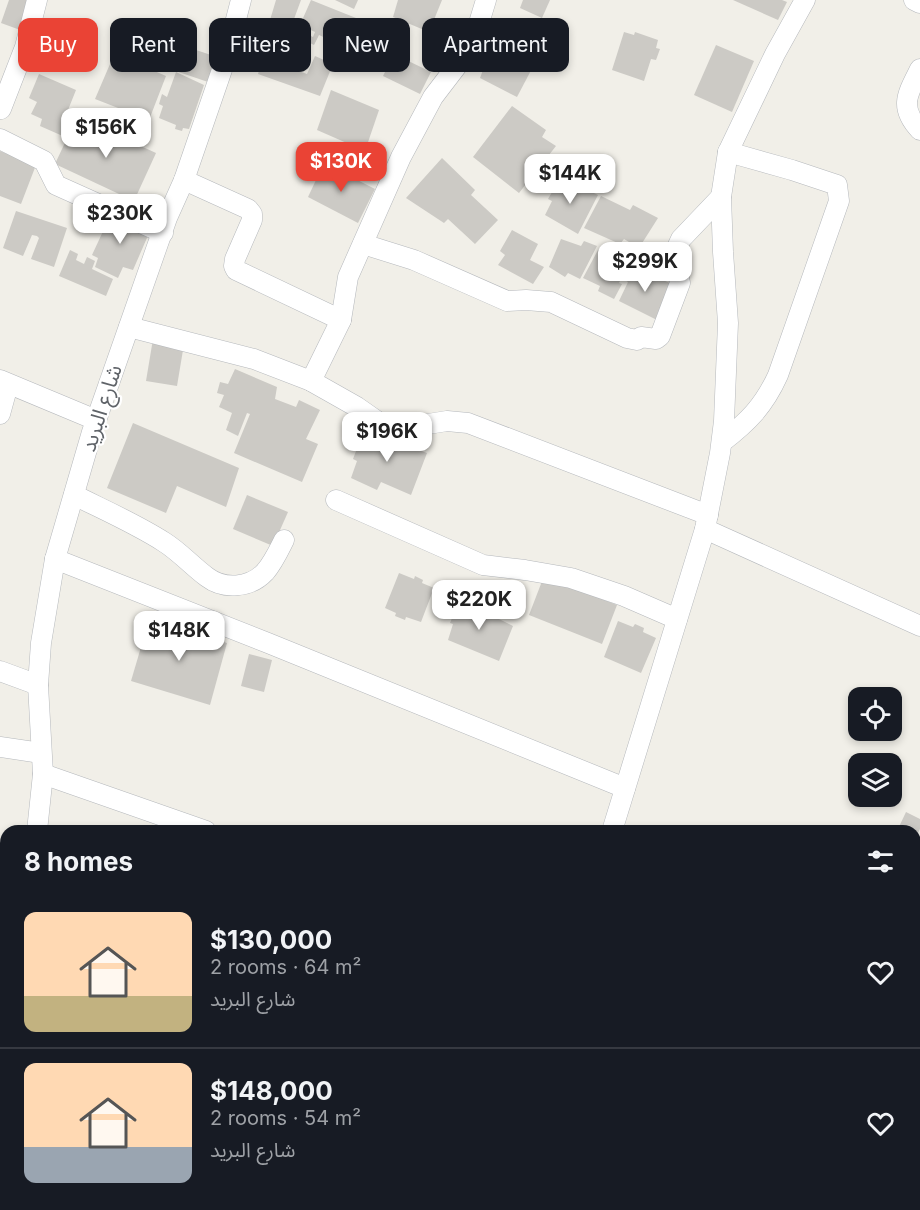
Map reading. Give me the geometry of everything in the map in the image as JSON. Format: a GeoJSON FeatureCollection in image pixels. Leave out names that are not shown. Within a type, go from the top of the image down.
{"type":"FeatureCollection","features":[{"type":"Feature","properties":{"kind":"street"},"geometry":{"type":"LineString","coordinates":[[1,109],[25,47],[37,0]]}},
{"type":"Feature","properties":{"kind":"street","name":"شارع البريد"},"geometry":{"type":"LineString","coordinates":[[38,825],[43,774],[38,685],[41,643],[55,559],[96,420],[163,232],[184,180],[226,58],[242,0]]}},
{"type":"Feature","properties":{"kind":"street"},"geometry":{"type":"LineString","coordinates":[[311,381],[341,320],[348,277],[401,157],[433,97],[471,46],[486,0]]}},
{"type":"Feature","properties":{"kind":"street"},"geometry":{"type":"LineString","coordinates":[[614,825],[707,522],[722,442],[728,323],[722,197],[728,152],[775,54],[805,0]]}},
{"type":"Feature","properties":{"kind":"street"},"geometry":{"type":"LineString","coordinates":[[914,0],[920,3]]}},
{"type":"Feature","properties":{"kind":"street"},"geometry":{"type":"LineString","coordinates":[[920,69],[906,101],[911,119],[920,130]]}},
{"type":"Feature","properties":{"kind":"street"},"geometry":{"type":"LineString","coordinates":[[0,139],[44,161],[56,185],[163,232]]}},
{"type":"Feature","properties":{"kind":"street"},"geometry":{"type":"LineString","coordinates":[[722,442],[744,425],[761,407],[770,393],[839,201],[837,185],[728,152]]}},
{"type":"Feature","properties":{"kind":"street"},"geometry":{"type":"LineString","coordinates":[[184,180],[248,209],[252,214],[252,220],[235,259],[236,270],[341,320]]}},
{"type":"Feature","properties":{"kind":"street"},"geometry":{"type":"LineString","coordinates":[[363,244],[414,260],[507,301],[551,302],[627,338],[656,339],[660,336],[680,284],[674,254],[686,233],[722,197]]}},
{"type":"Feature","properties":{"kind":"street"},"geometry":{"type":"LineString","coordinates":[[129,327],[254,358],[311,381],[357,407],[387,428],[403,428],[447,421],[468,423],[707,522],[920,626]]}},
{"type":"Feature","properties":{"kind":"street"},"geometry":{"type":"LineString","coordinates":[[0,414],[4,383],[96,420]]}},
{"type":"Feature","properties":{"kind":"street"},"geometry":{"type":"LineString","coordinates":[[74,495],[160,540],[178,552],[208,579],[218,584],[240,585],[254,580],[266,572],[284,540]]}},
{"type":"Feature","properties":{"kind":"street"},"geometry":{"type":"LineString","coordinates":[[336,500],[483,565],[571,578],[624,596],[677,619]]}},
{"type":"Feature","properties":{"kind":"street"},"geometry":{"type":"LineString","coordinates":[[55,559],[625,788]]}},
{"type":"Feature","properties":{"kind":"street"},"geometry":{"type":"LineString","coordinates":[[0,671],[38,685]]}},
{"type":"Feature","properties":{"kind":"street"},"geometry":{"type":"LineString","coordinates":[[0,747],[41,753]]}},
{"type":"Feature","properties":{"kind":"street"},"geometry":{"type":"LineString","coordinates":[[43,774],[189,825]]}},
{"type":"Feature","properties":{"kind":"building"},"geometry":{"type":"Polygon","coordinates":[[[9,0],[34,0],[28,18],[18,18],[18,29],[1,23],[9,0]]]}},
{"type":"Feature","properties":{"kind":"building"},"geometry":{"type":"Polygon","coordinates":[[[276,0],[301,0],[294,18],[271,18],[276,0]]]}},
{"type":"Feature","properties":{"kind":"building"},"geometry":{"type":"Polygon","coordinates":[[[311,0],[356,18],[323,18],[323,37],[319,35],[314,45],[311,44],[311,36],[313,37],[315,32],[311,30],[311,18],[303,18],[311,0]]]}},
{"type":"Feature","properties":{"kind":"building"},"geometry":{"type":"Polygon","coordinates":[[[335,0],[358,0],[354,9],[335,0]]]}},
{"type":"Feature","properties":{"kind":"building"},"geometry":{"type":"Polygon","coordinates":[[[398,0],[442,0],[435,18],[422,18],[422,29],[410,24],[410,18],[393,17],[398,0]]]}},
{"type":"Feature","properties":{"kind":"building"},"geometry":{"type":"Polygon","coordinates":[[[523,0],[550,0],[542,18],[520,8],[523,0]]]}},
{"type":"Feature","properties":{"kind":"building"},"geometry":{"type":"Polygon","coordinates":[[[733,0],[782,0],[787,2],[778,20],[733,0]]]}},
{"type":"Feature","properties":{"kind":"building"},"geometry":{"type":"Polygon","coordinates":[[[624,32],[634,35],[635,32],[658,40],[656,48],[660,49],[656,60],[651,59],[644,81],[612,70],[624,32]]]}},
{"type":"Feature","properties":{"kind":"building"},"geometry":{"type":"Polygon","coordinates":[[[716,45],[754,61],[732,112],[694,95],[716,45]]]}},
{"type":"Feature","properties":{"kind":"building"},"geometry":{"type":"Polygon","coordinates":[[[197,50],[209,54],[209,72],[212,72],[208,82],[179,72],[197,72],[197,50]]]}},
{"type":"Feature","properties":{"kind":"building"},"geometry":{"type":"Polygon","coordinates":[[[315,56],[323,60],[323,72],[330,72],[320,96],[258,74],[259,72],[302,72],[307,74],[311,72],[315,56]]]}},
{"type":"Feature","properties":{"kind":"building"},"geometry":{"type":"Polygon","coordinates":[[[410,62],[422,68],[422,72],[431,72],[420,94],[383,76],[385,72],[410,72],[410,62]]]}},
{"type":"Feature","properties":{"kind":"building"},"geometry":{"type":"Polygon","coordinates":[[[110,64],[110,72],[157,72],[166,76],[149,120],[95,99],[110,64]]]}},
{"type":"Feature","properties":{"kind":"building"},"geometry":{"type":"Polygon","coordinates":[[[176,72],[204,85],[189,129],[183,128],[182,131],[175,129],[176,125],[159,118],[163,106],[159,104],[162,94],[167,97],[176,72]]]}},
{"type":"Feature","properties":{"kind":"building"},"geometry":{"type":"Polygon","coordinates":[[[482,72],[530,72],[517,97],[480,78],[482,72]]]}},
{"type":"Feature","properties":{"kind":"building"},"geometry":{"type":"Polygon","coordinates":[[[39,74],[76,90],[68,110],[75,114],[65,137],[40,126],[42,119],[31,114],[37,102],[29,98],[39,74]]]}},
{"type":"Feature","properties":{"kind":"building"},"geometry":{"type":"Polygon","coordinates":[[[331,90],[379,110],[365,151],[317,130],[331,90]]]}},
{"type":"Feature","properties":{"kind":"building"},"geometry":{"type":"Polygon","coordinates":[[[512,106],[546,130],[542,137],[556,146],[519,193],[473,157],[512,106]]]}},
{"type":"Feature","properties":{"kind":"building"},"geometry":{"type":"Polygon","coordinates":[[[77,117],[156,153],[134,201],[55,164],[77,117]]]}},
{"type":"Feature","properties":{"kind":"building"},"geometry":{"type":"Polygon","coordinates":[[[0,151],[36,165],[21,204],[0,196],[0,151]]]}},
{"type":"Feature","properties":{"kind":"building"},"geometry":{"type":"Polygon","coordinates":[[[442,158],[475,190],[471,195],[498,220],[475,244],[448,219],[444,223],[406,198],[442,158]]]}},
{"type":"Feature","properties":{"kind":"building"},"geometry":{"type":"Polygon","coordinates":[[[324,163],[375,189],[358,223],[308,197],[324,163]]]}},
{"type":"Feature","properties":{"kind":"building"},"geometry":{"type":"Polygon","coordinates":[[[561,177],[598,195],[578,234],[545,215],[552,201],[548,199],[561,177]]]}},
{"type":"Feature","properties":{"kind":"building"},"geometry":{"type":"Polygon","coordinates":[[[601,196],[630,210],[633,205],[658,218],[639,248],[624,239],[620,244],[584,228],[601,196]]]}},
{"type":"Feature","properties":{"kind":"building"},"geometry":{"type":"Polygon","coordinates":[[[16,211],[67,228],[54,267],[31,259],[39,238],[37,236],[32,235],[23,256],[3,248],[16,211]]]}},
{"type":"Feature","properties":{"kind":"building"},"geometry":{"type":"Polygon","coordinates":[[[112,212],[150,231],[133,270],[123,267],[118,278],[95,267],[98,258],[92,255],[112,212]]]}},
{"type":"Feature","properties":{"kind":"building"},"geometry":{"type":"Polygon","coordinates":[[[512,230],[538,244],[530,260],[544,267],[533,284],[498,265],[505,255],[500,251],[512,230]]]}},
{"type":"Feature","properties":{"kind":"building"},"geometry":{"type":"Polygon","coordinates":[[[561,239],[581,246],[584,241],[597,246],[580,279],[568,273],[565,277],[549,267],[561,239]]]}},
{"type":"Feature","properties":{"kind":"building"},"geometry":{"type":"Polygon","coordinates":[[[70,250],[78,254],[76,260],[84,264],[87,257],[95,261],[92,269],[113,279],[106,296],[59,276],[70,250]]]}},
{"type":"Feature","properties":{"kind":"building"},"geometry":{"type":"Polygon","coordinates":[[[598,250],[628,264],[619,283],[622,284],[614,299],[598,291],[600,286],[583,278],[598,250]]]}},
{"type":"Feature","properties":{"kind":"building"},"geometry":{"type":"Polygon","coordinates":[[[631,266],[672,284],[657,320],[619,301],[628,282],[625,280],[631,266]]]}},
{"type":"Feature","properties":{"kind":"building"},"geometry":{"type":"Polygon","coordinates":[[[153,339],[184,344],[177,386],[146,381],[153,339]]]}},
{"type":"Feature","properties":{"kind":"building"},"geometry":{"type":"Polygon","coordinates":[[[235,369],[277,387],[275,399],[296,407],[299,400],[320,410],[306,439],[318,444],[302,482],[234,453],[250,414],[247,413],[238,436],[226,430],[232,413],[219,407],[224,395],[217,393],[220,382],[228,384],[235,369]]]}},
{"type":"Feature","properties":{"kind":"building"},"geometry":{"type":"Polygon","coordinates":[[[133,423],[239,468],[226,507],[177,486],[166,513],[107,488],[133,423]]]}},
{"type":"Feature","properties":{"kind":"building"},"geometry":{"type":"Polygon","coordinates":[[[364,430],[427,453],[411,495],[381,482],[377,490],[351,478],[357,461],[353,459],[364,430]]]}},
{"type":"Feature","properties":{"kind":"building"},"geometry":{"type":"Polygon","coordinates":[[[247,495],[288,512],[273,546],[233,529],[247,495]]]}},
{"type":"Feature","properties":{"kind":"building"},"geometry":{"type":"Polygon","coordinates":[[[399,573],[414,579],[415,576],[423,580],[422,583],[434,588],[421,622],[406,617],[405,620],[385,608],[399,573]]]}},
{"type":"Feature","properties":{"kind":"building"},"geometry":{"type":"Polygon","coordinates":[[[544,576],[617,605],[602,644],[529,615],[544,576]]]}},
{"type":"Feature","properties":{"kind":"building"},"geometry":{"type":"Polygon","coordinates":[[[459,601],[496,615],[495,617],[513,626],[499,661],[448,640],[453,624],[450,623],[459,601]]]}},
{"type":"Feature","properties":{"kind":"building"},"geometry":{"type":"Polygon","coordinates":[[[149,620],[227,643],[210,705],[131,681],[149,620]]]}},
{"type":"Feature","properties":{"kind":"building"},"geometry":{"type":"Polygon","coordinates":[[[618,621],[633,627],[635,624],[644,628],[643,632],[656,638],[641,673],[604,657],[618,621]]]}},
{"type":"Feature","properties":{"kind":"building"},"geometry":{"type":"Polygon","coordinates":[[[249,654],[272,660],[264,692],[241,686],[249,654]]]}},
{"type":"Feature","properties":{"kind":"building"},"geometry":{"type":"Polygon","coordinates":[[[906,812],[920,819],[920,825],[900,825],[906,812]]]}}]}
